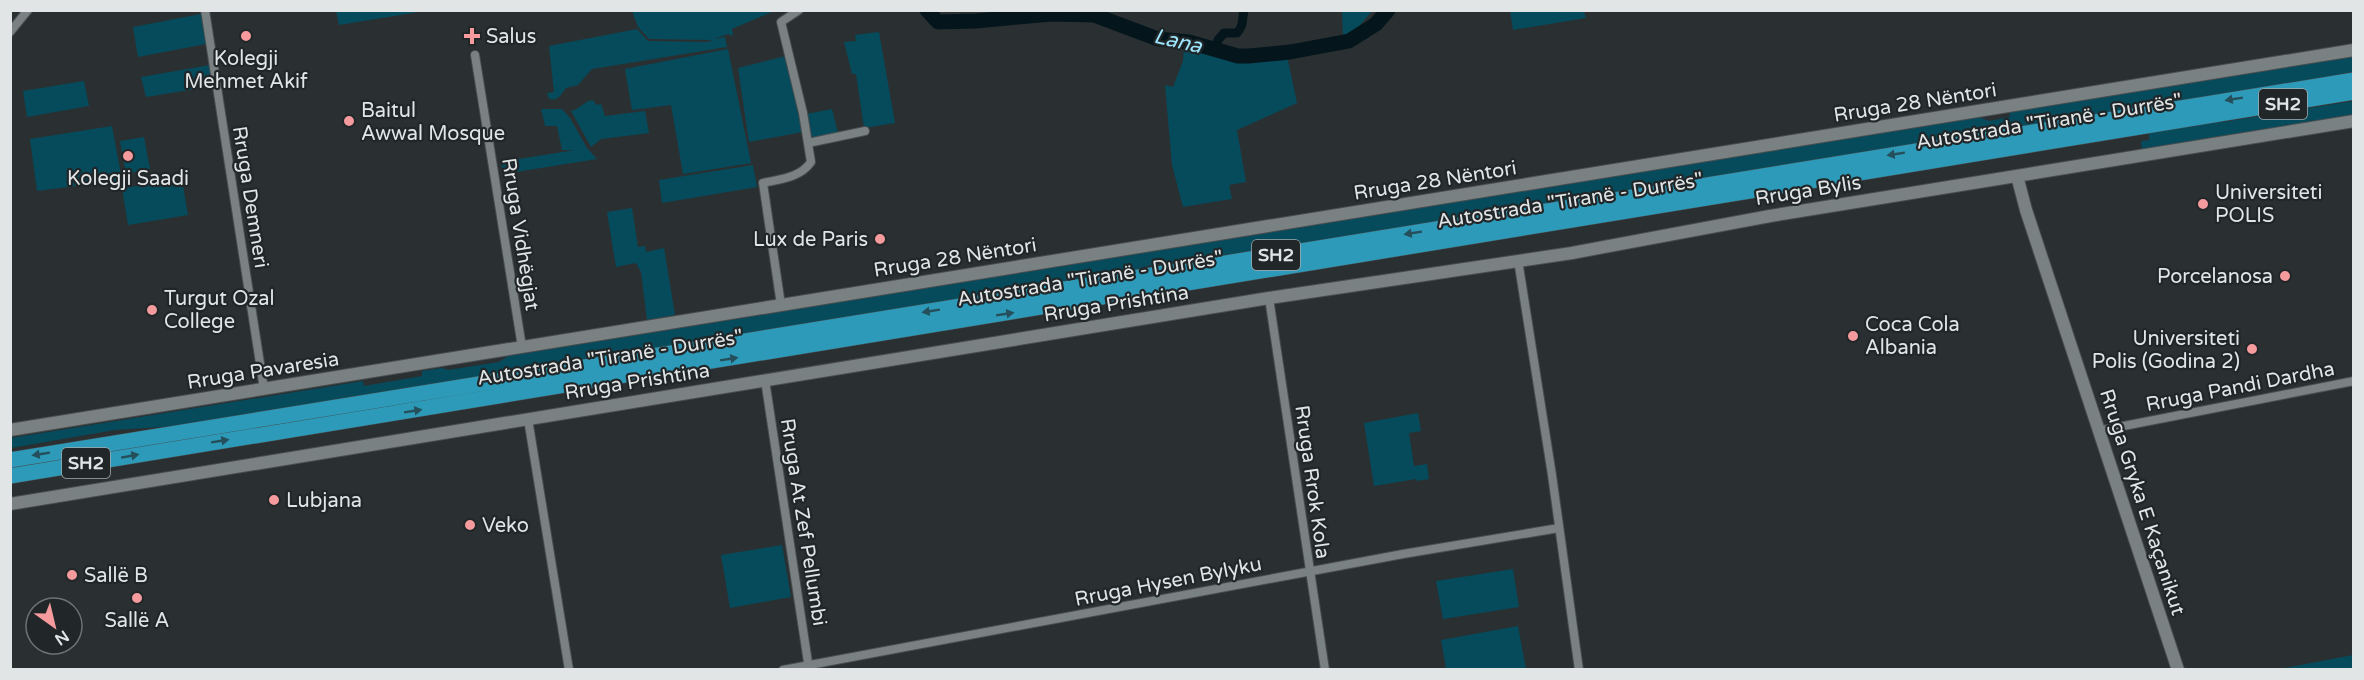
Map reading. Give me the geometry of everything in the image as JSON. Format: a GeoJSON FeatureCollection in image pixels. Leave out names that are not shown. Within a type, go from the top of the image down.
{"type":"FeatureCollection","features":[{"type":"Feature","properties":{"kind":"highway","name":"Autostrada \"Tiranë - Durrës\""},"geometry":{"type":"LineString","coordinates":[[10,460],[2354,80]]}},
{"type":"Feature","properties":{"kind":"highway","name":"Autostrada \"Tiranë - Durrës\""},"geometry":{"type":"LineString","coordinates":[[10,476],[2354,92]]}},
{"type":"Feature","properties":{"kind":"highway"},"geometry":{"type":"LineString","coordinates":[[2213,115],[2259,114],[2354,98]]}},
{"type":"Feature","properties":{"kind":"main road","name":"Rruga 28 Nëntori"},"geometry":{"type":"LineString","coordinates":[[522,347],[2354,50]]}},
{"type":"Feature","properties":{"kind":"main road","name":"Rruga Bylis"},"geometry":{"type":"LineString","coordinates":[[1269,298],[1582,251],[1781,214],[2354,121]]}},
{"type":"Feature","properties":{"kind":"main road","name":"Rruga Gryka E Kaçanikut"},"geometry":{"type":"LineString","coordinates":[[2017,176],[2098,431],[2178,669]]}},
{"type":"Feature","properties":{"kind":"main road","name":"Rruga Prishtina"},"geometry":{"type":"LineString","coordinates":[[10,504],[1269,298]]}},
{"type":"Feature","properties":{"kind":"main road","name":"Rruga Pavaresia"},"geometry":{"type":"LineString","coordinates":[[10,430],[522,347]]}},
{"type":"Feature","properties":{"kind":"street"},"geometry":{"type":"LineString","coordinates":[[10,32],[28,10]]}},
{"type":"Feature","properties":{"kind":"street","name":"Rruga Demneri"},"geometry":{"type":"LineString","coordinates":[[205,10],[264,389]]}},
{"type":"Feature","properties":{"kind":"street"},"geometry":{"type":"LineString","coordinates":[[782,305],[763,183],[803,172],[811,162],[803,113],[781,22],[798,10]]}},
{"type":"Feature","properties":{"kind":"street","name":"Rruga Vidhëgjat"},"geometry":{"type":"LineString","coordinates":[[475,55],[522,347]]}},
{"type":"Feature","properties":{"kind":"street"},"geometry":{"type":"LineString","coordinates":[[808,143],[865,130]]}},
{"type":"Feature","properties":{"kind":"street"},"geometry":{"type":"LineString","coordinates":[[1518,260],[1579,669]]}},
{"type":"Feature","properties":{"kind":"street","name":"Rruga Rrok Kola"},"geometry":{"type":"LineString","coordinates":[[1269,298],[1324,669]]}},
{"type":"Feature","properties":{"kind":"street","name":"Rruga At Zef Pellumbi"},"geometry":{"type":"LineString","coordinates":[[765,381],[809,668]]}},
{"type":"Feature","properties":{"kind":"street","name":"Rruga Pandi Dardha"},"geometry":{"type":"LineString","coordinates":[[2098,431],[2354,381]]}},
{"type":"Feature","properties":{"kind":"street"},"geometry":{"type":"LineString","coordinates":[[528,419],[569,669]]}},
{"type":"Feature","properties":{"kind":"street","name":"Rruga Hysen Bylyku"},"geometry":{"type":"LineString","coordinates":[[783,669],[809,668],[1484,539],[1559,528]]}},
{"type":"Feature","properties":{"kind":"shaded area"},"geometry":{"type":"Polygon","coordinates":[[[336,10],[425,11],[339,25],[336,10]]]}},
{"type":"Feature","properties":{"kind":"shaded area"},"geometry":{"type":"Polygon","coordinates":[[[632,10],[774,11],[732,29],[733,36],[728,34],[714,39],[725,37],[727,47],[592,69],[578,85],[566,88],[557,98],[549,99],[547,93],[554,92],[549,46],[637,29],[648,41],[707,42],[713,40],[649,39],[638,27],[632,10]]]}},
{"type":"Feature","properties":{"kind":"shaded area"},"geometry":{"type":"Polygon","coordinates":[[[1342,10],[1372,11],[1356,30],[1343,37],[1342,10]]]}},
{"type":"Feature","properties":{"kind":"shaded area"},"geometry":{"type":"Polygon","coordinates":[[[1510,10],[1587,11],[1584,12],[1586,18],[1513,30],[1510,10]]]}},
{"type":"Feature","properties":{"kind":"shaded area"},"geometry":{"type":"Polygon","coordinates":[[[201,14],[206,44],[138,57],[133,27],[201,14]]]}},
{"type":"Feature","properties":{"kind":"shaded area"},"geometry":{"type":"Polygon","coordinates":[[[879,32],[895,123],[864,128],[856,74],[852,74],[844,42],[856,41],[855,35],[879,32]]]}},
{"type":"Feature","properties":{"kind":"shaded area"},"geometry":{"type":"Polygon","coordinates":[[[1184,46],[1237,60],[1287,56],[1297,103],[1237,130],[1246,182],[1229,185],[1232,199],[1183,207],[1172,165],[1165,85],[1173,87],[1183,61],[1184,46]]]}},
{"type":"Feature","properties":{"kind":"shaded area"},"geometry":{"type":"Polygon","coordinates":[[[728,49],[751,163],[683,174],[671,105],[632,110],[625,69],[728,49]]]}},
{"type":"Feature","properties":{"kind":"shaded area"},"geometry":{"type":"Polygon","coordinates":[[[2353,55],[2353,72],[2235,93],[1187,264],[1155,264],[1125,274],[206,424],[115,430],[11,448],[11,438],[363,381],[364,386],[422,376],[422,371],[442,368],[448,370],[499,362],[508,356],[1979,117],[1989,121],[2010,117],[2009,112],[2353,55]]]}},
{"type":"Feature","properties":{"kind":"shaded area"},"geometry":{"type":"Polygon","coordinates":[[[786,56],[803,132],[749,142],[738,68],[786,56]]]}},
{"type":"Feature","properties":{"kind":"shaded area"},"geometry":{"type":"Polygon","coordinates":[[[210,65],[214,86],[146,97],[141,77],[210,65]]]}},
{"type":"Feature","properties":{"kind":"shaded area"},"geometry":{"type":"Polygon","coordinates":[[[84,81],[89,106],[27,117],[23,91],[84,81]]]}},
{"type":"Feature","properties":{"kind":"shaded area"},"geometry":{"type":"Polygon","coordinates":[[[593,100],[596,105],[601,104],[605,116],[645,111],[649,133],[601,139],[591,147],[571,111],[593,100]]]}},
{"type":"Feature","properties":{"kind":"shaded area"},"geometry":{"type":"Polygon","coordinates":[[[2353,101],[2353,116],[2142,151],[2141,141],[2149,140],[2149,132],[2353,101]]]}},
{"type":"Feature","properties":{"kind":"shaded area"},"geometry":{"type":"Polygon","coordinates":[[[541,109],[562,109],[570,118],[587,148],[597,159],[503,174],[501,162],[575,150],[562,150],[557,126],[545,126],[541,109]]]}},
{"type":"Feature","properties":{"kind":"shaded area"},"geometry":{"type":"Polygon","coordinates":[[[832,109],[838,133],[814,139],[811,136],[806,114],[832,109]]]}},
{"type":"Feature","properties":{"kind":"shaded area"},"geometry":{"type":"Polygon","coordinates":[[[112,126],[122,180],[37,191],[30,139],[112,126]]]}},
{"type":"Feature","properties":{"kind":"shaded area"},"geometry":{"type":"Polygon","coordinates":[[[144,137],[150,169],[126,174],[120,141],[144,137]]]}},
{"type":"Feature","properties":{"kind":"shaded area"},"geometry":{"type":"Polygon","coordinates":[[[753,165],[757,187],[662,203],[659,180],[753,165]]]}},
{"type":"Feature","properties":{"kind":"shaded area"},"geometry":{"type":"Polygon","coordinates":[[[182,180],[188,215],[128,225],[122,188],[182,180]]]}},
{"type":"Feature","properties":{"kind":"shaded area"},"geometry":{"type":"Polygon","coordinates":[[[632,208],[638,247],[645,246],[646,252],[664,248],[675,315],[647,320],[641,272],[636,263],[616,267],[607,212],[632,208]]]}},
{"type":"Feature","properties":{"kind":"shaded area"},"geometry":{"type":"Polygon","coordinates":[[[1418,413],[1421,431],[1409,433],[1414,466],[1427,464],[1429,479],[1374,486],[1364,423],[1418,413]]]}},
{"type":"Feature","properties":{"kind":"shaded area"},"geometry":{"type":"Polygon","coordinates":[[[782,545],[791,597],[730,608],[721,555],[782,545]]]}},
{"type":"Feature","properties":{"kind":"shaded area"},"geometry":{"type":"Polygon","coordinates":[[[1513,569],[1519,607],[1443,619],[1436,581],[1513,569]]]}},
{"type":"Feature","properties":{"kind":"shaded area"},"geometry":{"type":"Polygon","coordinates":[[[1518,626],[1526,669],[1446,669],[1441,640],[1518,626]]]}},
{"type":"Feature","properties":{"kind":"shaded area"},"geometry":{"type":"Polygon","coordinates":[[[2353,655],[2353,669],[2279,669],[2353,655]]]}},
{"type":"Feature","properties":{"kind":"waterway","name":"Lana"},"geometry":{"type":"LineString","coordinates":[[927,10],[938,22],[1051,14],[1094,15],[1158,39],[1189,42],[1238,56],[1290,52],[1349,41],[1376,24],[1388,10]]}},
{"type":"Feature","properties":{"kind":"waterway"},"geometry":{"type":"LineString","coordinates":[[1216,48],[1218,40],[1224,33],[1237,33],[1242,25],[1244,10]]}},
{"type":"Feature","properties":{"kind":"place","name":"Kolegji Mehmet Akif"},"geometry":{"type":"Point","coordinates":[246,36]}},
{"type":"Feature","properties":{"kind":"place","name":"Salus"},"geometry":{"type":"Point","coordinates":[472,36]}},
{"type":"Feature","properties":{"kind":"place","name":"Baitul Awwal Mosque"},"geometry":{"type":"Point","coordinates":[349,121]}},
{"type":"Feature","properties":{"kind":"place","name":"Kolegji Saadi"},"geometry":{"type":"Point","coordinates":[128,156]}},
{"type":"Feature","properties":{"kind":"place","name":"Universiteti POLIS"},"geometry":{"type":"Point","coordinates":[2203,204]}},
{"type":"Feature","properties":{"kind":"place","name":"Lux de Paris"},"geometry":{"type":"Point","coordinates":[880,239]}},
{"type":"Feature","properties":{"kind":"place","name":"Porcelanosa"},"geometry":{"type":"Point","coordinates":[2285,276]}},
{"type":"Feature","properties":{"kind":"place","name":"Turgut Ozal College"},"geometry":{"type":"Point","coordinates":[152,310]}},
{"type":"Feature","properties":{"kind":"place","name":"Coca Cola Albania"},"geometry":{"type":"Point","coordinates":[1853,336]}},
{"type":"Feature","properties":{"kind":"place","name":"Universiteti Polis (Godina 2)"},"geometry":{"type":"Point","coordinates":[2252,349]}},
{"type":"Feature","properties":{"kind":"place","name":"Lubjana"},"geometry":{"type":"Point","coordinates":[274,500]}},
{"type":"Feature","properties":{"kind":"place","name":"Veko"},"geometry":{"type":"Point","coordinates":[470,525]}},
{"type":"Feature","properties":{"kind":"place","name":"Sallë B"},"geometry":{"type":"Point","coordinates":[72,575]}},
{"type":"Feature","properties":{"kind":"place","name":"Sallë A"},"geometry":{"type":"Point","coordinates":[137,598]}}]}
